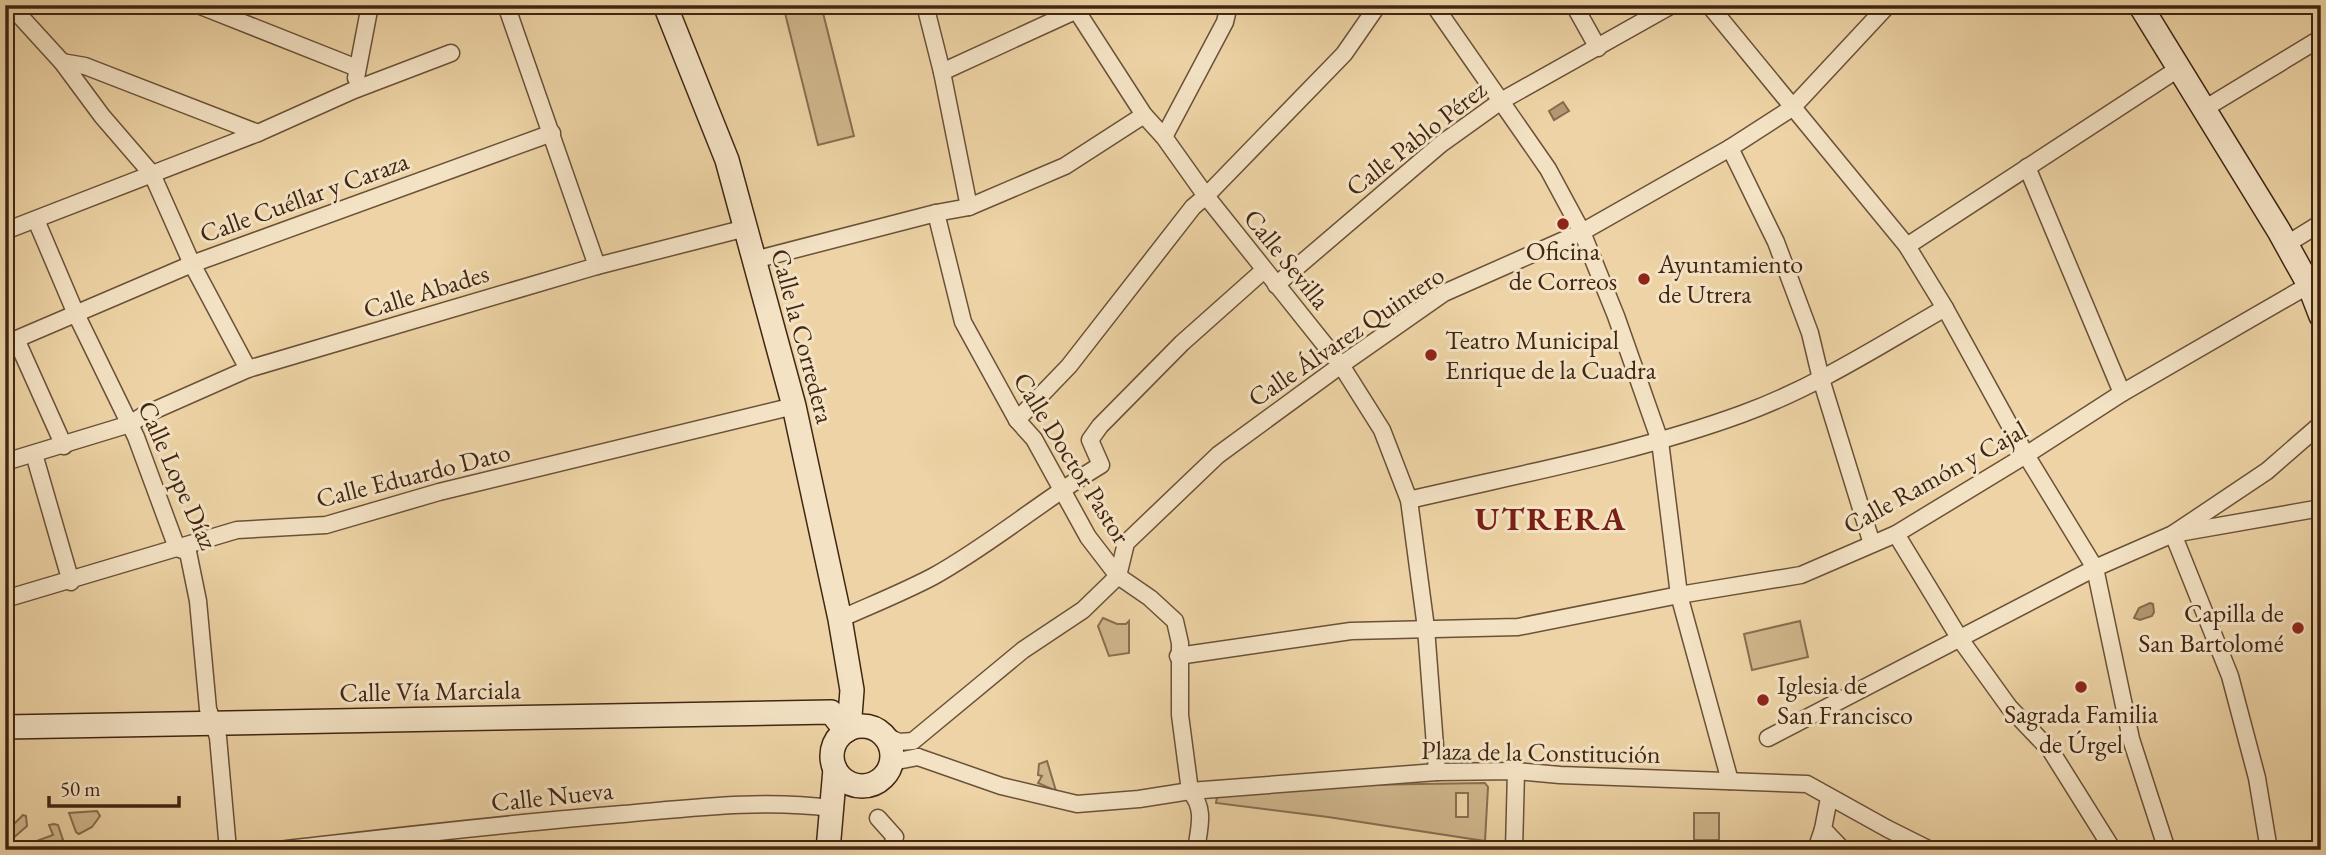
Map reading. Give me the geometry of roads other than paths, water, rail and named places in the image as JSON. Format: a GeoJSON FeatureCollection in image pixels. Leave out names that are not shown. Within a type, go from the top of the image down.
{"type":"FeatureCollection","features":[{"type":"Feature","properties":{"kind":"street"},"geometry":{"type":"LineString","coordinates":[[10,5],[62,62],[102,116],[152,174],[192,264],[248,369]]}},
{"type":"Feature","properties":{"kind":"street"},"geometry":{"type":"LineString","coordinates":[[198,5],[357,68]]}},
{"type":"Feature","properties":{"kind":"street"},"geometry":{"type":"LineString","coordinates":[[354,90],[370,5]]}},
{"type":"Feature","properties":{"kind":"street"},"geometry":{"type":"LineString","coordinates":[[506,5],[597,266]]}},
{"type":"Feature","properties":{"kind":"street","name":"Calle la Corredera"},"geometry":{"type":"LineString","coordinates":[[665,5],[727,160],[794,407],[840,619],[852,690],[847,730]]}},
{"type":"Feature","properties":{"kind":"street"},"geometry":{"type":"LineString","coordinates":[[925,5],[942,72],[969,207]]}},
{"type":"Feature","properties":{"kind":"street"},"geometry":{"type":"LineString","coordinates":[[1164,136],[1225,22],[1228,5]]}},
{"type":"Feature","properties":{"kind":"street"},"geometry":{"type":"LineString","coordinates":[[1017,419],[1069,366],[1193,207],[1345,54],[1378,5]]}},
{"type":"Feature","properties":{"kind":"street"},"geometry":{"type":"LineString","coordinates":[[1434,5],[1548,169],[1582,232],[1616,316],[1660,441],[1679,595],[1730,781]]}},
{"type":"Feature","properties":{"kind":"street"},"geometry":{"type":"LineString","coordinates":[[1574,5],[1598,48]]}},
{"type":"Feature","properties":{"kind":"street","name":"Calle Pablo Pérez"},"geometry":{"type":"LineString","coordinates":[[1276,285],[1441,144],[1502,101],[1672,5]]}},
{"type":"Feature","properties":{"kind":"street"},"geometry":{"type":"LineString","coordinates":[[1709,5],[1907,246],[1945,308],[2026,455],[2095,568],[2131,739],[2167,850]]}},
{"type":"Feature","properties":{"kind":"street","name":"Calle Álvarez Quintero"},"geometry":{"type":"LineString","coordinates":[[1118,576],[1126,543],[1218,455],[1444,293],[1582,232],[1730,148],[1792,108],[1888,5]]}},
{"type":"Feature","properties":{"kind":"street"},"geometry":{"type":"LineString","coordinates":[[2140,5],[2287,244],[2309,285],[2321,317]]}},
{"type":"Feature","properties":{"kind":"street"},"geometry":{"type":"LineString","coordinates":[[942,72],[1075,8]]}},
{"type":"Feature","properties":{"kind":"street","name":"Calle Sevilla"},"geometry":{"type":"LineString","coordinates":[[1075,8],[1144,115],[1164,136],[1206,196],[1340,365],[1382,430],[1409,500],[1426,628],[1437,772]]}},
{"type":"Feature","properties":{"kind":"street"},"geometry":{"type":"LineString","coordinates":[[5,23],[24,20]]}},
{"type":"Feature","properties":{"kind":"street"},"geometry":{"type":"LineString","coordinates":[[2204,109],[2321,38]]}},
{"type":"Feature","properties":{"kind":"street"},"geometry":{"type":"LineString","coordinates":[[5,231],[258,133],[354,90],[451,53]]}},
{"type":"Feature","properties":{"kind":"street"},"geometry":{"type":"LineString","coordinates":[[62,62],[85,66],[258,133]]}},
{"type":"Feature","properties":{"kind":"street"},"geometry":{"type":"LineString","coordinates":[[1907,246],[2178,69]]}},
{"type":"Feature","properties":{"kind":"street"},"geometry":{"type":"LineString","coordinates":[[754,260],[969,207],[1065,166],[1144,115]]}},
{"type":"Feature","properties":{"kind":"street","name":"Calle Cuéllar y Caraza"},"geometry":{"type":"LineString","coordinates":[[11,342],[192,264],[552,133]]}},
{"type":"Feature","properties":{"kind":"street"},"geometry":{"type":"LineString","coordinates":[[1730,148],[1776,242],[1811,333],[1821,379],[1872,544]]}},
{"type":"Feature","properties":{"kind":"street"},"geometry":{"type":"LineString","coordinates":[[2027,167],[2122,393]]}},
{"type":"Feature","properties":{"kind":"street","name":"Calle Doctor Pastor"},"geometry":{"type":"LineString","coordinates":[[936,213],[963,322],[1017,419],[1034,439],[1088,537],[1118,576],[1150,598],[1175,621],[1180,643],[1180,715],[1190,791],[1198,800],[1200,814],[1196,850]]}},
{"type":"Feature","properties":{"kind":"street","name":"Calle Lope Díaz"},"geometry":{"type":"LineString","coordinates":[[36,220],[76,314],[130,424],[177,548],[188,552],[198,601],[208,709],[218,737],[228,850]]}},
{"type":"Feature","properties":{"kind":"street"},"geometry":{"type":"LineString","coordinates":[[2287,244],[2321,223]]}},
{"type":"Feature","properties":{"kind":"street","name":"Calle Abades"},"geometry":{"type":"LineString","coordinates":[[5,462],[130,424],[144,415],[248,369],[597,266],[746,228]]}},
{"type":"Feature","properties":{"kind":"street"},"geometry":{"type":"LineString","coordinates":[[840,619],[934,575],[1033,512],[1061,488],[1101,465],[1090,440],[1100,426],[1182,343],[1264,270]]}},
{"type":"Feature","properties":{"kind":"street","name":"Calle Ramón y Cajal"},"geometry":{"type":"LineString","coordinates":[[1178,656],[1351,631],[1518,627],[1679,595],[1801,575],[1896,534],[2122,393],[2309,285]]}},
{"type":"Feature","properties":{"kind":"street"},"geometry":{"type":"LineString","coordinates":[[1409,500],[1660,441],[1745,413],[1821,379],[1945,308]]}},
{"type":"Feature","properties":{"kind":"street"},"geometry":{"type":"LineString","coordinates":[[11,342],[64,446]]}},
{"type":"Feature","properties":{"kind":"street","name":"Calle Eduardo Dato"},"geometry":{"type":"LineString","coordinates":[[5,599],[71,582],[237,530],[326,525],[439,492],[794,407]]}},
{"type":"Feature","properties":{"kind":"street"},"geometry":{"type":"LineString","coordinates":[[1768,738],[2095,568],[2173,534],[2267,471],[2321,424]]}},
{"type":"Feature","properties":{"kind":"street"},"geometry":{"type":"LineString","coordinates":[[34,454],[71,582]]}},
{"type":"Feature","properties":{"kind":"street"},"geometry":{"type":"LineString","coordinates":[[2173,534],[2321,508]]}},
{"type":"Feature","properties":{"kind":"street"},"geometry":{"type":"LineString","coordinates":[[1896,534],[1960,639],[2009,706],[2051,751],[2113,850]]}},
{"type":"Feature","properties":{"kind":"street"},"geometry":{"type":"LineString","coordinates":[[2173,534],[2230,676],[2257,778],[2269,850]]}},
{"type":"Feature","properties":{"kind":"street"},"geometry":{"type":"LineString","coordinates":[[892,762],[916,749],[1023,650],[1083,610],[1118,576]]}},
{"type":"Feature","properties":{"kind":"street","name":"Calle la Corredera"},"geometry":{"type":"LineString","coordinates":[[852,690],[881,733]]}},
{"type":"Feature","properties":{"kind":"street","name":"Calle Vía Marciala"},"geometry":{"type":"LineString","coordinates":[[5,727],[831,712],[847,730]]}},
{"type":"Feature","properties":{"kind":"street"},"geometry":{"type":"LineString","coordinates":[[881,733],[892,750],[889,769],[879,781],[865,786],[844,780],[832,761],[834,746],[847,730],[864,726],[881,733],[899,742],[916,749]]}},
{"type":"Feature","properties":{"kind":"street","name":"Plaza de la Constitución"},"geometry":{"type":"LineString","coordinates":[[916,749],[1001,786],[1077,804],[1139,799],[1190,791],[1437,772],[1517,771],[1807,784],[1829,798]]}},
{"type":"Feature","properties":{"kind":"street"},"geometry":{"type":"LineString","coordinates":[[828,850],[835,769]]}},
{"type":"Feature","properties":{"kind":"street"},"geometry":{"type":"LineString","coordinates":[[1514,850],[1517,771]]}},
{"type":"Feature","properties":{"kind":"street"},"geometry":{"type":"LineString","coordinates":[[831,808],[858,786]]}},
{"type":"Feature","properties":{"kind":"street"},"geometry":{"type":"LineString","coordinates":[[1816,850],[1824,830],[1829,798],[1930,850]]}},
{"type":"Feature","properties":{"kind":"street","name":"Calle Nueva"},"geometry":{"type":"LineString","coordinates":[[278,850],[583,817],[719,806],[798,804],[831,808]]}},
{"type":"Feature","properties":{"kind":"street"},"geometry":{"type":"LineString","coordinates":[[878,818],[895,837],[890,850]]}},
{"type":"Feature","properties":{"kind":"street"},"geometry":{"type":"LineString","coordinates":[[1824,830],[1843,850]]}},
{"type":"Feature","properties":{"kind":"place","name":"Oficina de Correos"},"geometry":{"type":"Point","coordinates":[1563,224]}},
{"type":"Feature","properties":{"kind":"place","name":"Ayuntamiento de Utrera"},"geometry":{"type":"Point","coordinates":[1644,279]}},
{"type":"Feature","properties":{"kind":"place","name":"Teatro Municipal Enrique de la Cuadra"},"geometry":{"type":"Point","coordinates":[1431,355]}},
{"type":"Feature","properties":{"kind":"place","name":"Capilla de San Bartolomé"},"geometry":{"type":"Point","coordinates":[2298,628]}},
{"type":"Feature","properties":{"kind":"place","name":"Sagrada Familia de Úrgel"},"geometry":{"type":"Point","coordinates":[2081,687]}},
{"type":"Feature","properties":{"kind":"place","name":"Iglesia de San Francisco"},"geometry":{"type":"Point","coordinates":[1763,700]}},
{"type":"Feature","properties":{"kind":"district","name":"UTRERA"},"geometry":{"type":"Point","coordinates":[1551,518]}}]}
